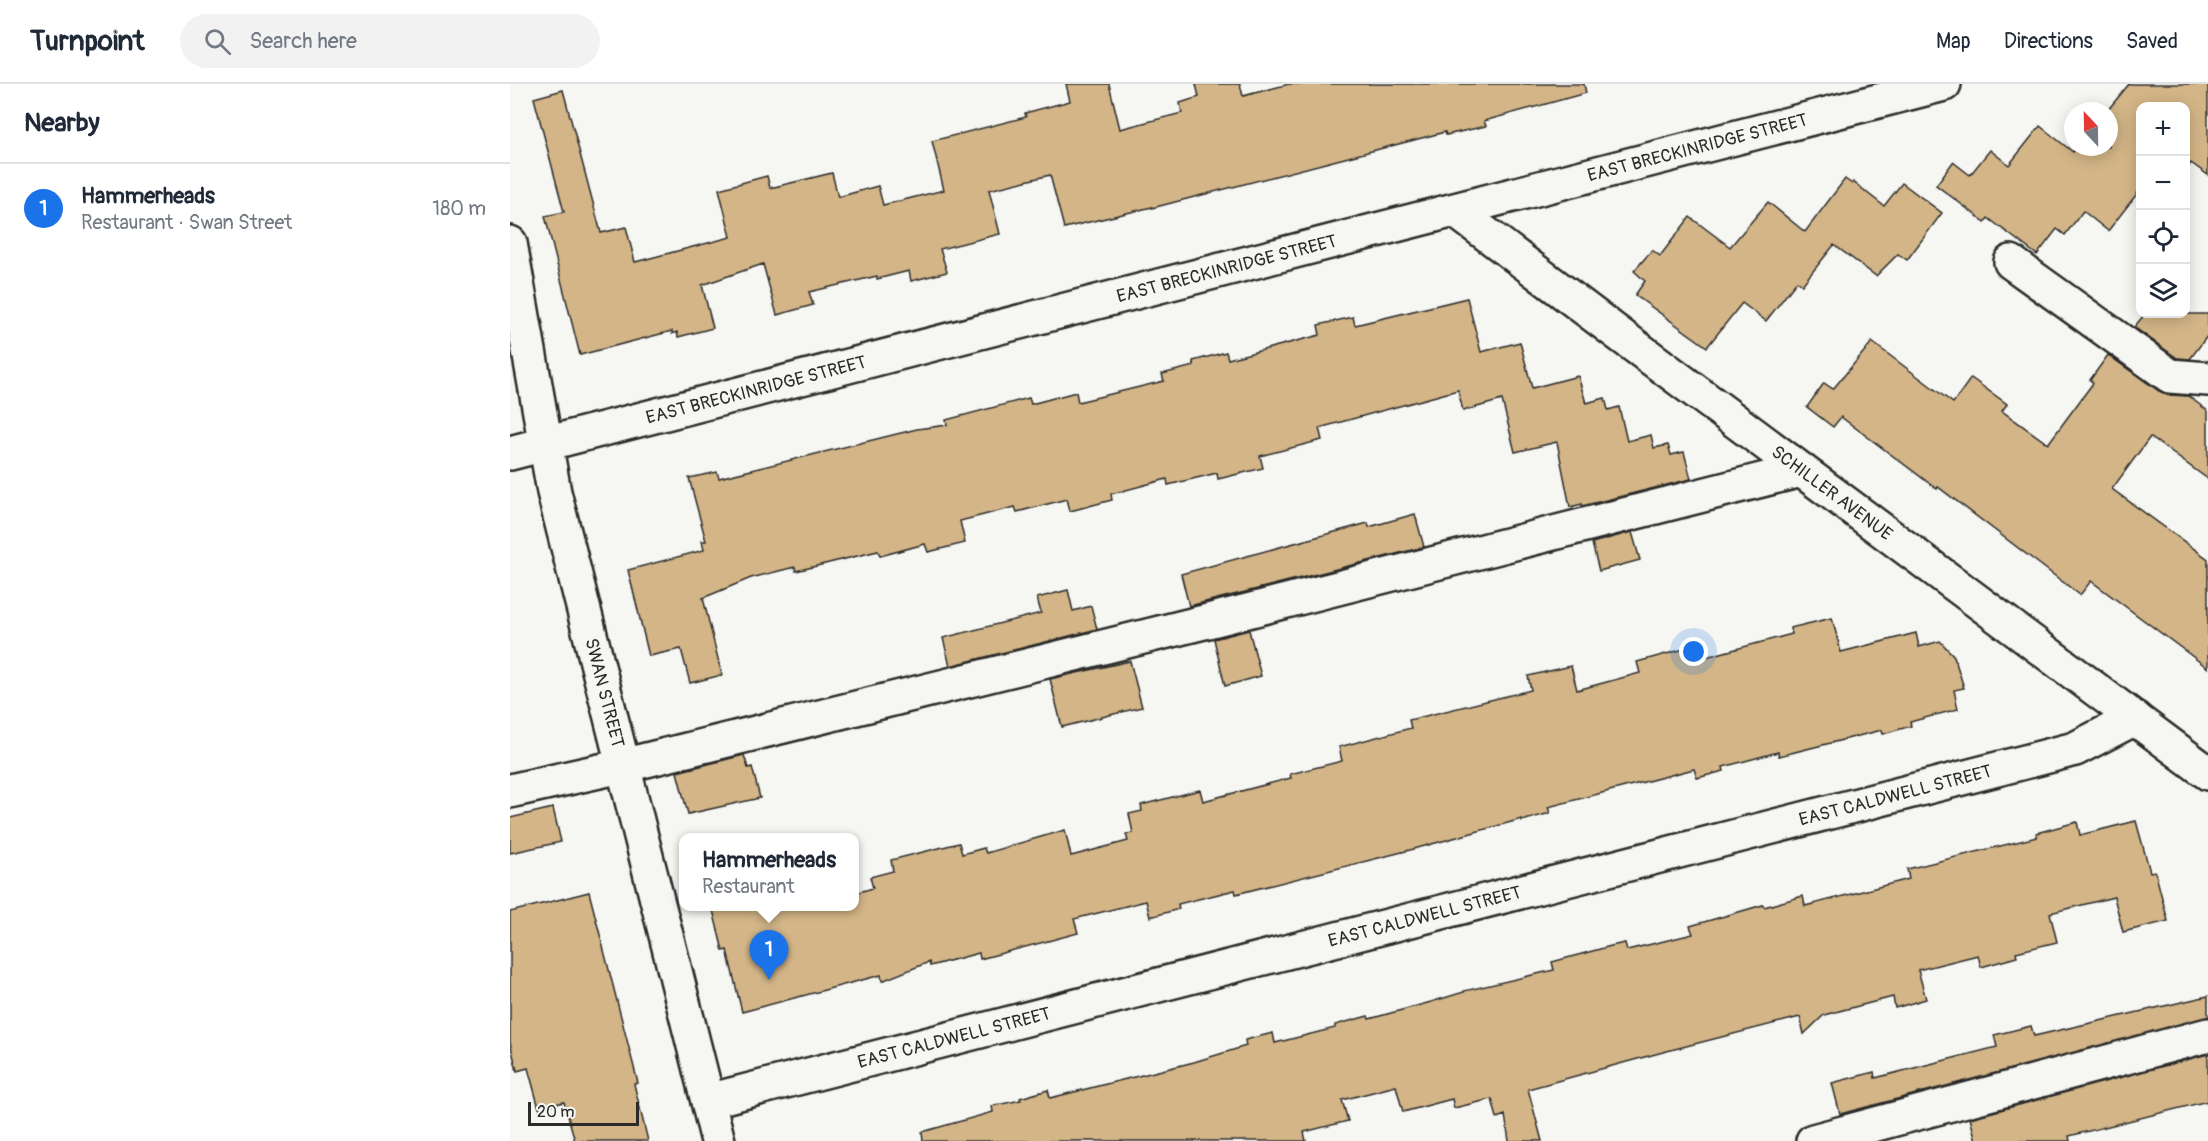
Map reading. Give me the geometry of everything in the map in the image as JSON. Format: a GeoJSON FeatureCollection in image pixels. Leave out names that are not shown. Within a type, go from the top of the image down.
{"type":"FeatureCollection","features":[{"type":"Feature","properties":{"kind":"street","name":"EAST BRECKINRIDGE STREET"},"geometry":{"type":"LineString","coordinates":[[510,453],[1944,84]]}},
{"type":"Feature","properties":{"kind":"street","name":"SCHILLER AVENUE"},"geometry":{"type":"LineString","coordinates":[[1456,211],[2208,772]]}},
{"type":"Feature","properties":{"kind":"street","name":"SWAN STREET"},"geometry":{"type":"LineString","coordinates":[[510,243],[554,492],[718,1141]]}},
{"type":"Feature","properties":{"kind":"street"},"geometry":{"type":"LineString","coordinates":[[2011,262],[2170,376],[2208,379]]}},
{"type":"Feature","properties":{"kind":"street"},"geometry":{"type":"LineString","coordinates":[[510,791],[622,766],[1215,619],[1801,470]]}},
{"type":"Feature","properties":{"kind":"street","name":"EAST CALDWELL STREET"},"geometry":{"type":"LineString","coordinates":[[708,1101],[2075,748],[2135,718]]}},
{"type":"Feature","properties":{"kind":"street"},"geometry":{"type":"LineString","coordinates":[[1813,1141],[2208,1035]]}},
{"type":"Feature","properties":{"kind":"building"},"geometry":{"type":"Polygon","coordinates":[[[1066,84],[1109,84],[1120,129],[1182,113],[1180,103],[1199,97],[1196,84],[1240,84],[1243,96],[1289,84],[1584,84],[1586,93],[1484,121],[1486,126],[1446,135],[1445,132],[1152,208],[1064,228],[1050,175],[989,190],[1000,234],[940,249],[947,272],[911,281],[909,271],[809,292],[813,305],[777,315],[763,264],[702,285],[713,328],[678,337],[677,332],[672,334],[672,331],[580,355],[545,216],[564,212],[534,98],[563,90],[601,233],[626,227],[635,262],[731,237],[719,189],[767,176],[770,188],[832,173],[838,197],[878,186],[883,205],[944,190],[932,141],[1026,117],[1025,113],[1070,101],[1066,84]]]}},
{"type":"Feature","properties":{"kind":"building"},"geometry":{"type":"Polygon","coordinates":[[[2129,84],[2208,84],[2208,175],[2191,163],[2190,165],[2190,102],[2136,102],[2136,195],[2108,231],[2083,211],[2065,235],[2057,229],[2037,255],[1988,218],[1985,222],[1936,185],[1953,162],[1970,175],[1990,150],[2009,165],[2040,126],[2064,145],[2064,156],[2118,156],[2118,102],[2114,102],[2129,84]]]}},
{"type":"Feature","properties":{"kind":"building"},"geometry":{"type":"Polygon","coordinates":[[[1845,179],[1852,184],[1853,182],[1884,206],[1902,183],[1942,213],[1907,260],[1898,254],[1876,276],[1834,245],[1802,285],[1797,281],[1766,321],[1742,303],[1707,347],[1635,295],[1645,281],[1634,271],[1652,250],[1660,256],[1690,217],[1730,247],[1768,202],[1805,232],[1845,179]]]}},
{"type":"Feature","properties":{"kind":"building"},"geometry":{"type":"Polygon","coordinates":[[[1467,298],[1481,352],[1520,342],[1532,388],[1578,376],[1586,403],[1605,398],[1608,410],[1619,407],[1627,441],[1651,435],[1654,448],[1668,445],[1671,455],[1684,452],[1691,479],[1570,507],[1557,442],[1515,452],[1502,400],[1463,411],[1458,390],[1319,428],[1322,440],[1260,456],[1263,468],[1218,479],[1217,473],[1168,485],[1167,479],[1111,494],[1112,500],[1070,511],[1067,499],[1017,512],[1015,507],[960,521],[965,543],[928,552],[925,544],[880,556],[878,551],[796,571],[795,567],[751,578],[703,598],[722,675],[690,683],[681,649],[649,656],[628,570],[704,550],[702,541],[706,541],[689,478],[717,472],[719,478],[917,429],[947,425],[946,420],[1029,398],[1031,404],[1076,392],[1078,402],[1164,381],[1162,374],[1194,366],[1193,361],[1226,352],[1228,359],[1320,335],[1318,325],[1353,317],[1355,325],[1467,298]]]}},
{"type":"Feature","properties":{"kind":"building"},"geometry":{"type":"Polygon","coordinates":[[[2190,314],[2208,314],[2208,335],[2190,359],[2177,358],[2134,327],[2142,318],[2190,318],[2190,314]]]}},
{"type":"Feature","properties":{"kind":"building"},"geometry":{"type":"Polygon","coordinates":[[[1872,342],[1953,403],[1971,378],[2007,404],[2002,411],[2048,444],[2093,383],[2090,380],[2108,355],[2159,391],[2169,395],[2188,396],[2208,411],[2208,479],[2150,437],[2112,489],[2208,559],[2208,668],[2091,581],[2080,595],[1841,417],[1833,427],[1807,407],[1824,383],[1833,389],[1872,342]]]}},
{"type":"Feature","properties":{"kind":"building"},"geometry":{"type":"Polygon","coordinates":[[[1415,514],[1424,547],[1189,606],[1181,574],[1368,523],[1369,527],[1415,514]]]}},
{"type":"Feature","properties":{"kind":"building"},"geometry":{"type":"Polygon","coordinates":[[[1632,532],[1640,560],[1599,571],[1592,543],[1632,532]]]}},
{"type":"Feature","properties":{"kind":"building"},"geometry":{"type":"Polygon","coordinates":[[[1068,590],[1073,611],[1091,606],[1097,629],[950,666],[943,638],[1041,613],[1037,598],[1068,590]]]}},
{"type":"Feature","properties":{"kind":"building"},"geometry":{"type":"Polygon","coordinates":[[[1832,618],[1841,652],[1916,633],[1919,647],[1940,641],[1954,656],[1964,688],[1954,690],[1958,709],[1910,722],[1911,726],[1883,734],[1882,730],[1779,756],[1778,752],[1723,767],[1724,771],[1697,778],[1694,769],[1548,807],[1550,813],[1522,821],[1522,819],[1236,894],[1235,890],[1178,904],[1179,909],[1150,917],[1146,901],[1074,919],[1078,933],[980,959],[979,953],[930,966],[929,962],[882,981],[881,975],[742,1012],[727,950],[723,951],[713,911],[859,911],[859,892],[873,888],[870,877],[893,871],[891,860],[959,843],[962,854],[984,848],[986,853],[1065,830],[1071,856],[1128,841],[1126,834],[1133,833],[1129,814],[1142,811],[1141,805],[1200,790],[1203,801],[1291,778],[1290,774],[1342,761],[1339,747],[1411,728],[1409,720],[1531,690],[1528,676],[1571,666],[1577,690],[1640,673],[1637,662],[1688,648],[1691,661],[1792,634],[1790,628],[1832,618]]]}},
{"type":"Feature","properties":{"kind":"building"},"geometry":{"type":"Polygon","coordinates":[[[1249,630],[1261,676],[1225,686],[1214,639],[1249,630]]]}},
{"type":"Feature","properties":{"kind":"building"},"geometry":{"type":"Polygon","coordinates":[[[1130,661],[1142,707],[1062,727],[1050,679],[1130,661]]]}},
{"type":"Feature","properties":{"kind":"building"},"geometry":{"type":"Polygon","coordinates":[[[744,755],[748,768],[752,767],[760,798],[688,814],[677,772],[744,755]]]}},
{"type":"Feature","properties":{"kind":"building"},"geometry":{"type":"Polygon","coordinates":[[[553,808],[561,842],[510,853],[510,818],[553,808]]]}},
{"type":"Feature","properties":{"kind":"building"},"geometry":{"type":"Polygon","coordinates":[[[2136,821],[2150,872],[2155,871],[2168,921],[2123,932],[2114,897],[2050,913],[2057,942],[2016,952],[2017,957],[1981,967],[1978,955],[1918,970],[1926,999],[1895,1008],[1893,997],[1824,1015],[1804,1034],[1800,1017],[1528,1089],[1542,1141],[1509,1141],[1505,1115],[1497,1118],[1492,1099],[1454,1108],[1452,1099],[1403,1112],[1396,1086],[1342,1100],[1348,1121],[1304,1132],[1306,1141],[923,1141],[922,1132],[993,1112],[992,1106],[1021,1100],[1020,1098],[1048,1090],[1050,1098],[1194,1062],[1246,1046],[1245,1040],[1273,1033],[1275,1043],[1335,1028],[1335,1025],[1368,1016],[1369,1019],[1464,991],[1554,970],[1552,962],[1611,946],[1625,943],[1627,950],[1693,934],[1690,926],[1763,905],[1764,907],[1803,896],[1805,906],[1909,879],[1907,869],[2037,837],[2036,833],[2077,822],[2080,835],[2136,821]]]}},
{"type":"Feature","properties":{"kind":"building"},"geometry":{"type":"Polygon","coordinates":[[[589,892],[638,1083],[634,1084],[648,1141],[575,1141],[564,1102],[539,1108],[528,1068],[517,1071],[510,1042],[510,912],[589,892]]]}},
{"type":"Feature","properties":{"kind":"building"},"geometry":{"type":"Polygon","coordinates":[[[2208,996],[2208,1017],[1840,1114],[1832,1083],[1874,1072],[1875,1078],[1997,1047],[1994,1035],[2031,1026],[2034,1036],[2208,996]]]}},
{"type":"Feature","properties":{"kind":"building"},"geometry":{"type":"Polygon","coordinates":[[[2208,1054],[2208,1101],[2069,1136],[2070,1141],[1976,1141],[1970,1118],[2208,1054]]]}},
{"type":"Feature","properties":{"kind":"place","name":"Hammerheads"},"geometry":{"type":"Point","coordinates":[769,980]}}]}
